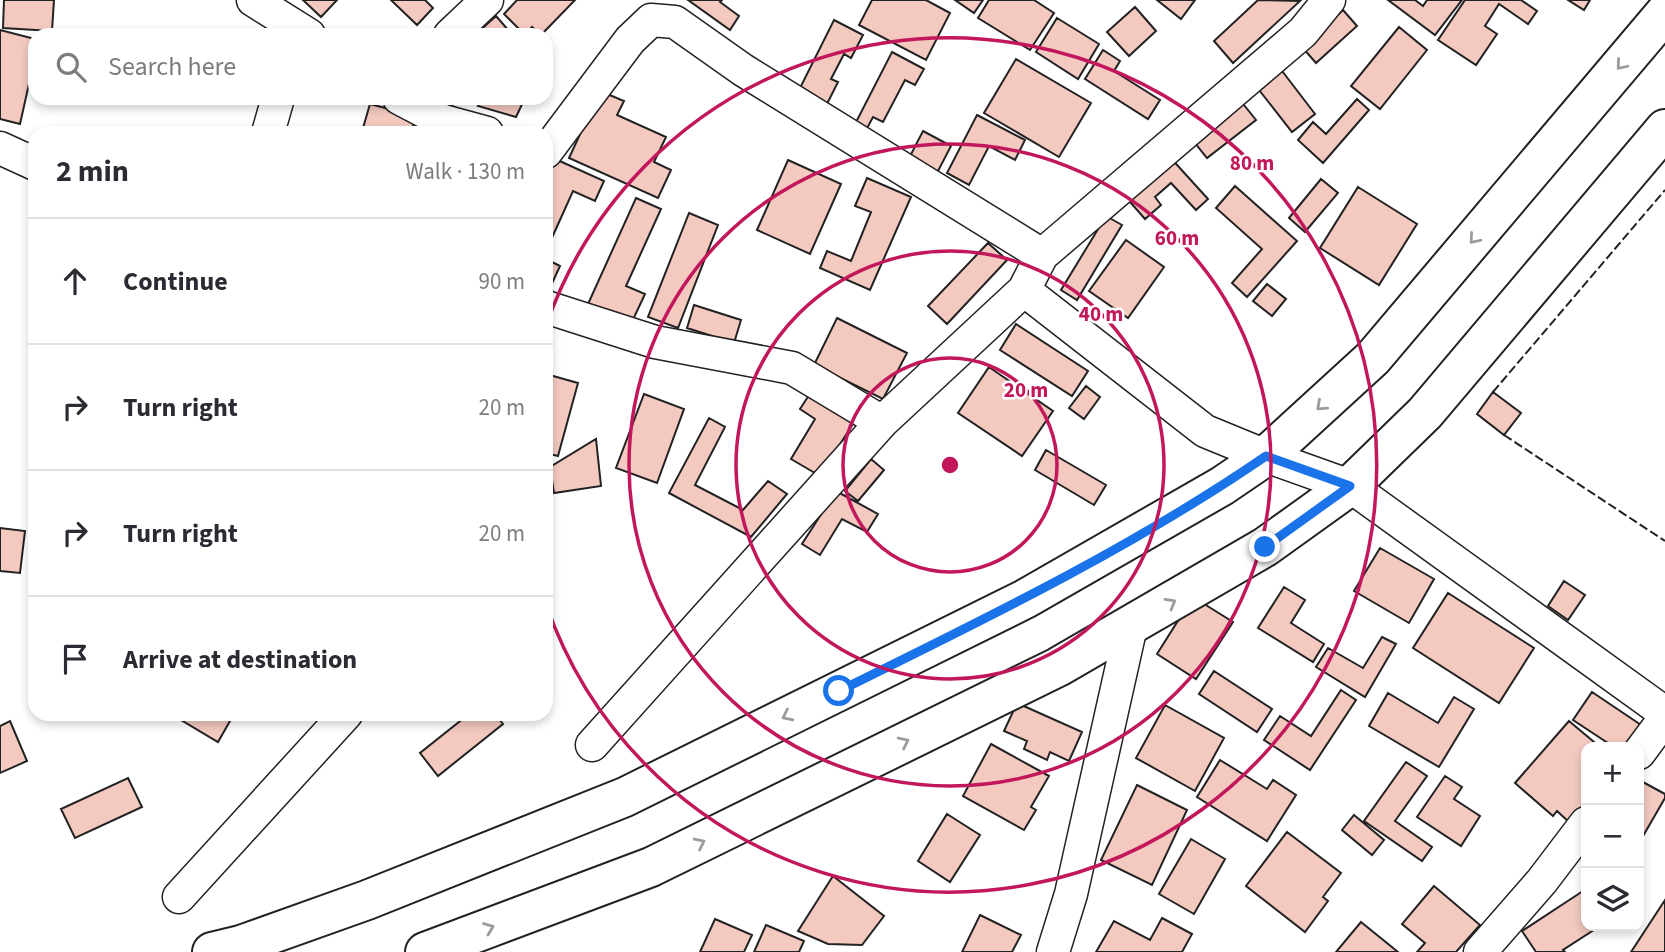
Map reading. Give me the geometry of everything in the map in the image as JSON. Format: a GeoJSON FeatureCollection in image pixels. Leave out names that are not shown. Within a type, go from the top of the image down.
{"type":"FeatureCollection","features":[{"type":"Feature","properties":{"kind":"main road"},"geometry":{"type":"LineString","coordinates":[[212,952],[241,945],[367,900],[625,797],[1025,599],[1222,486],[1266,456],[1373,358],[1665,13]]}},
{"type":"Feature","properties":{"kind":"main road"},"geometry":{"type":"LineString","coordinates":[[425,952],[651,867],[1058,667],[1265,547],[1350,486],[1425,412],[1665,129]]}},
{"type":"Feature","properties":{"kind":"street"},"geometry":{"type":"LineString","coordinates":[[253,0],[298,28]]}},
{"type":"Feature","properties":{"kind":"street"},"geometry":{"type":"LineString","coordinates":[[457,28],[487,0]]}},
{"type":"Feature","properties":{"kind":"street"},"geometry":{"type":"LineString","coordinates":[[592,745],[882,422],[1024,290],[1042,255],[1303,32],[1329,0]]}},
{"type":"Feature","properties":{"kind":"street"},"geometry":{"type":"LineString","coordinates":[[553,141],[630,40],[651,20],[675,22],[743,70],[1042,255]]}},
{"type":"Feature","properties":{"kind":"street"},"geometry":{"type":"LineString","coordinates":[[270,126],[276,105]]}},
{"type":"Feature","properties":{"kind":"street"},"geometry":{"type":"LineString","coordinates":[[412,105],[443,121],[461,126]]}},
{"type":"Feature","properties":{"kind":"street"},"geometry":{"type":"LineString","coordinates":[[0,148],[28,161]]}},
{"type":"Feature","properties":{"kind":"street"},"geometry":{"type":"LineString","coordinates":[[1024,290],[1205,431],[1350,486],[1665,715],[1644,746]]}},
{"type":"Feature","properties":{"kind":"street"},"geometry":{"type":"LineString","coordinates":[[553,309],[655,342],[792,368],[882,422]]}},
{"type":"Feature","properties":{"kind":"street"},"geometry":{"type":"LineString","coordinates":[[1053,952],[1071,894],[1131,626]]}},
{"type":"Feature","properties":{"kind":"street"},"geometry":{"type":"LineString","coordinates":[[178,897],[339,721]]}},
{"type":"Feature","properties":{"kind":"street"},"geometry":{"type":"LineString","coordinates":[[1480,952],[1542,881],[1581,830]]}},
{"type":"Feature","properties":{"kind":"building"},"geometry":{"type":"Polygon","coordinates":[[[4,0],[54,0],[52,28],[3,28],[4,0]]]}},
{"type":"Feature","properties":{"kind":"building"},"geometry":{"type":"Polygon","coordinates":[[[303,0],[337,0],[321,17],[303,0]]]}},
{"type":"Feature","properties":{"kind":"building"},"geometry":{"type":"Polygon","coordinates":[[[391,0],[425,0],[433,8],[417,25],[391,0]]]}},
{"type":"Feature","properties":{"kind":"building"},"geometry":{"type":"Polygon","coordinates":[[[517,0],[575,0],[548,28],[518,28],[504,14],[517,0]]]}},
{"type":"Feature","properties":{"kind":"building"},"geometry":{"type":"Polygon","coordinates":[[[688,0],[722,0],[720,2],[739,16],[730,30],[688,0]]]}},
{"type":"Feature","properties":{"kind":"building"},"geometry":{"type":"Polygon","coordinates":[[[872,0],[926,0],[950,13],[926,60],[859,25],[872,0]]]}},
{"type":"Feature","properties":{"kind":"building"},"geometry":{"type":"Polygon","coordinates":[[[955,0],[983,0],[974,13],[955,0]]]}},
{"type":"Feature","properties":{"kind":"building"},"geometry":{"type":"Polygon","coordinates":[[[989,0],[1034,0],[1054,13],[1030,50],[978,18],[989,0]]]}},
{"type":"Feature","properties":{"kind":"building"},"geometry":{"type":"Polygon","coordinates":[[[1157,0],[1195,0],[1181,19],[1157,0]]]}},
{"type":"Feature","properties":{"kind":"building"},"geometry":{"type":"Polygon","coordinates":[[[1258,0],[1300,1],[1233,63],[1214,41],[1258,0]]]}},
{"type":"Feature","properties":{"kind":"building"},"geometry":{"type":"Polygon","coordinates":[[[1388,0],[1415,0],[1423,6],[1427,0],[1462,0],[1435,35],[1388,0]]]}},
{"type":"Feature","properties":{"kind":"building"},"geometry":{"type":"Polygon","coordinates":[[[1465,0],[1521,0],[1537,11],[1528,24],[1499,4],[1485,26],[1497,34],[1476,65],[1438,40],[1465,0]]]}},
{"type":"Feature","properties":{"kind":"building"},"geometry":{"type":"Polygon","coordinates":[[[1568,0],[1590,0],[1584,10],[1568,0]]]}},
{"type":"Feature","properties":{"kind":"building"},"geometry":{"type":"Polygon","coordinates":[[[1135,7],[1156,31],[1129,56],[1107,32],[1135,7]]]}},
{"type":"Feature","properties":{"kind":"building"},"geometry":{"type":"Polygon","coordinates":[[[1343,10],[1357,26],[1316,63],[1302,47],[1343,10]]]}},
{"type":"Feature","properties":{"kind":"building"},"geometry":{"type":"Polygon","coordinates":[[[496,16],[506,28],[483,28],[496,16]]]}},
{"type":"Feature","properties":{"kind":"building"},"geometry":{"type":"Polygon","coordinates":[[[1057,18],[1099,44],[1078,79],[1036,52],[1057,18]]]}},
{"type":"Feature","properties":{"kind":"building"},"geometry":{"type":"Polygon","coordinates":[[[834,20],[863,35],[851,58],[844,54],[831,79],[838,82],[824,110],[796,96],[834,20]]]}},
{"type":"Feature","properties":{"kind":"building"},"geometry":{"type":"Polygon","coordinates":[[[1399,27],[1427,50],[1380,109],[1351,86],[1399,27]]]}},
{"type":"Feature","properties":{"kind":"building"},"geometry":{"type":"Polygon","coordinates":[[[0,30],[28,37],[28,88],[20,124],[0,119],[0,30]]]}},
{"type":"Feature","properties":{"kind":"building"},"geometry":{"type":"Polygon","coordinates":[[[1103,50],[1120,61],[1114,71],[1160,100],[1148,119],[1085,79],[1103,50]]]}},
{"type":"Feature","properties":{"kind":"building"},"geometry":{"type":"Polygon","coordinates":[[[892,52],[924,69],[915,85],[905,80],[883,122],[873,117],[864,134],[853,128],[892,52]]]}},
{"type":"Feature","properties":{"kind":"building"},"geometry":{"type":"Polygon","coordinates":[[[1016,59],[1091,103],[1059,157],[984,113],[1016,59]]]}},
{"type":"Feature","properties":{"kind":"building"},"geometry":{"type":"Polygon","coordinates":[[[1276,63],[1315,114],[1292,132],[1252,81],[1276,63]]]}},
{"type":"Feature","properties":{"kind":"building"},"geometry":{"type":"Polygon","coordinates":[[[600,91],[624,101],[617,115],[666,137],[654,162],[671,170],[658,198],[569,158],[600,91]]]}},
{"type":"Feature","properties":{"kind":"building"},"geometry":{"type":"Polygon","coordinates":[[[1236,95],[1256,120],[1207,158],[1187,133],[1236,95]]]}},
{"type":"Feature","properties":{"kind":"building"},"geometry":{"type":"Polygon","coordinates":[[[1357,99],[1369,110],[1323,163],[1298,140],[1313,122],[1326,134],[1357,99]]]}},
{"type":"Feature","properties":{"kind":"building"},"geometry":{"type":"Polygon","coordinates":[[[370,105],[416,116],[413,126],[364,126],[370,105]]]}},
{"type":"Feature","properties":{"kind":"building"},"geometry":{"type":"Polygon","coordinates":[[[440,105],[453,105],[446,111],[440,105]]]}},
{"type":"Feature","properties":{"kind":"building"},"geometry":{"type":"Polygon","coordinates":[[[479,105],[522,105],[516,117],[479,105]]]}},
{"type":"Feature","properties":{"kind":"building"},"geometry":{"type":"Polygon","coordinates":[[[977,115],[1025,140],[1015,160],[989,146],[969,185],[947,173],[977,115]]]}},
{"type":"Feature","properties":{"kind":"building"},"geometry":{"type":"Polygon","coordinates":[[[923,131],[951,146],[936,175],[908,160],[923,131]]]}},
{"type":"Feature","properties":{"kind":"building"},"geometry":{"type":"Polygon","coordinates":[[[1168,155],[1208,199],[1196,210],[1171,183],[1155,197],[1161,205],[1145,219],[1124,195],[1168,155]]]}},
{"type":"Feature","properties":{"kind":"building"},"geometry":{"type":"Polygon","coordinates":[[[553,158],[604,181],[595,201],[573,191],[553,235],[553,158]]]}},
{"type":"Feature","properties":{"kind":"building"},"geometry":{"type":"Polygon","coordinates":[[[788,160],[841,184],[810,254],[757,230],[788,160]]]}},
{"type":"Feature","properties":{"kind":"building"},"geometry":{"type":"Polygon","coordinates":[[[867,178],[911,197],[870,290],[820,268],[827,251],[851,261],[871,212],[855,206],[867,178]]]}},
{"type":"Feature","properties":{"kind":"building"},"geometry":{"type":"Polygon","coordinates":[[[1321,179],[1338,193],[1305,232],[1289,218],[1321,179]]]}},
{"type":"Feature","properties":{"kind":"building"},"geometry":{"type":"Polygon","coordinates":[[[1235,186],[1297,241],[1247,297],[1232,283],[1262,249],[1216,208],[1235,186]]]}},
{"type":"Feature","properties":{"kind":"building"},"geometry":{"type":"Polygon","coordinates":[[[1358,187],[1417,224],[1379,285],[1320,248],[1358,187]]]}},
{"type":"Feature","properties":{"kind":"building"},"geometry":{"type":"Polygon","coordinates":[[[636,198],[661,209],[626,286],[645,294],[631,324],[588,304],[636,198]]]}},
{"type":"Feature","properties":{"kind":"building"},"geometry":{"type":"Polygon","coordinates":[[[689,213],[718,225],[678,328],[648,317],[689,213]]]}},
{"type":"Feature","properties":{"kind":"building"},"geometry":{"type":"Polygon","coordinates":[[[1106,216],[1122,225],[1077,300],[1061,290],[1106,216]]]}},
{"type":"Feature","properties":{"kind":"building"},"geometry":{"type":"Polygon","coordinates":[[[1126,240],[1164,267],[1128,318],[1089,291],[1126,240]]]}},
{"type":"Feature","properties":{"kind":"building"},"geometry":{"type":"Polygon","coordinates":[[[988,243],[1007,260],[947,324],[928,306],[988,243]]]}},
{"type":"Feature","properties":{"kind":"building"},"geometry":{"type":"Polygon","coordinates":[[[553,262],[560,266],[553,281],[553,262]]]}},
{"type":"Feature","properties":{"kind":"building"},"geometry":{"type":"Polygon","coordinates":[[[1267,284],[1286,299],[1272,316],[1253,301],[1267,284]]]}},
{"type":"Feature","properties":{"kind":"building"},"geometry":{"type":"Polygon","coordinates":[[[694,305],[741,320],[734,343],[687,328],[694,305]]]}},
{"type":"Feature","properties":{"kind":"building"},"geometry":{"type":"Polygon","coordinates":[[[837,318],[907,353],[883,399],[814,365],[837,318]]]}},
{"type":"Feature","properties":{"kind":"building"},"geometry":{"type":"Polygon","coordinates":[[[1016,324],[1088,371],[1072,396],[1000,350],[1016,324]]]}},
{"type":"Feature","properties":{"kind":"building"},"geometry":{"type":"Polygon","coordinates":[[[989,367],[1053,411],[1022,456],[958,413],[989,367]]]}},
{"type":"Feature","properties":{"kind":"building"},"geometry":{"type":"Polygon","coordinates":[[[553,376],[578,383],[558,456],[553,455],[553,376]]]}},
{"type":"Feature","properties":{"kind":"building"},"geometry":{"type":"Polygon","coordinates":[[[1086,386],[1100,397],[1084,419],[1069,408],[1086,386]]]}},
{"type":"Feature","properties":{"kind":"building"},"geometry":{"type":"Polygon","coordinates":[[[811,392],[856,419],[820,476],[791,459],[815,419],[800,409],[811,392]]]}},
{"type":"Feature","properties":{"kind":"building"},"geometry":{"type":"Polygon","coordinates":[[[1493,392],[1521,413],[1504,435],[1477,414],[1493,392]]]}},
{"type":"Feature","properties":{"kind":"building"},"geometry":{"type":"Polygon","coordinates":[[[644,394],[684,409],[657,483],[616,468],[644,394]]]}},
{"type":"Feature","properties":{"kind":"building"},"geometry":{"type":"Polygon","coordinates":[[[709,418],[725,427],[695,485],[743,510],[768,481],[787,494],[751,537],[669,493],[709,418]]]}},
{"type":"Feature","properties":{"kind":"building"},"geometry":{"type":"Polygon","coordinates":[[[596,439],[601,486],[554,493],[553,465],[596,439]]]}},
{"type":"Feature","properties":{"kind":"building"},"geometry":{"type":"Polygon","coordinates":[[[1046,450],[1106,485],[1094,505],[1035,470],[1046,450]]]}},
{"type":"Feature","properties":{"kind":"building"},"geometry":{"type":"Polygon","coordinates":[[[871,459],[884,470],[858,501],[845,491],[871,459]]]}},
{"type":"Feature","properties":{"kind":"building"},"geometry":{"type":"Polygon","coordinates":[[[836,491],[878,514],[867,532],[842,519],[820,555],[802,544],[836,491]]]}},
{"type":"Feature","properties":{"kind":"building"},"geometry":{"type":"Polygon","coordinates":[[[0,528],[25,531],[20,573],[0,571],[0,528]]]}},
{"type":"Feature","properties":{"kind":"building"},"geometry":{"type":"Polygon","coordinates":[[[1380,548],[1434,579],[1409,623],[1354,591],[1380,548]]]}},
{"type":"Feature","properties":{"kind":"building"},"geometry":{"type":"Polygon","coordinates":[[[1564,581],[1585,595],[1568,620],[1548,606],[1564,581]]]}},
{"type":"Feature","properties":{"kind":"building"},"geometry":{"type":"Polygon","coordinates":[[[1284,587],[1305,600],[1291,623],[1324,644],[1313,662],[1258,628],[1284,587]]]}},
{"type":"Feature","properties":{"kind":"building"},"geometry":{"type":"Polygon","coordinates":[[[1448,593],[1534,648],[1499,703],[1413,648],[1448,593]]]}},
{"type":"Feature","properties":{"kind":"building"},"geometry":{"type":"Polygon","coordinates":[[[1193,597],[1233,622],[1196,679],[1157,654],[1193,597]]]}},
{"type":"Feature","properties":{"kind":"building"},"geometry":{"type":"Polygon","coordinates":[[[1382,637],[1396,644],[1365,697],[1316,667],[1328,648],[1363,668],[1382,637]]]}},
{"type":"Feature","properties":{"kind":"building"},"geometry":{"type":"Polygon","coordinates":[[[1214,671],[1272,709],[1257,732],[1199,694],[1214,671]]]}},
{"type":"Feature","properties":{"kind":"building"},"geometry":{"type":"Polygon","coordinates":[[[1341,690],[1356,700],[1310,770],[1264,740],[1280,716],[1311,736],[1341,690]]]}},
{"type":"Feature","properties":{"kind":"building"},"geometry":{"type":"Polygon","coordinates":[[[1592,692],[1647,729],[1638,742],[1606,742],[1573,720],[1592,692]]]}},
{"type":"Feature","properties":{"kind":"building"},"geometry":{"type":"Polygon","coordinates":[[[1388,693],[1438,723],[1454,697],[1474,709],[1439,767],[1369,726],[1388,693]]]}},
{"type":"Feature","properties":{"kind":"building"},"geometry":{"type":"Polygon","coordinates":[[[1017,703],[1082,732],[1069,761],[1050,752],[1047,760],[1024,749],[1027,741],[1004,731],[1017,703]]]}},
{"type":"Feature","properties":{"kind":"building"},"geometry":{"type":"Polygon","coordinates":[[[1165,705],[1224,738],[1195,791],[1136,758],[1165,705]]]}},
{"type":"Feature","properties":{"kind":"building"},"geometry":{"type":"Polygon","coordinates":[[[10,721],[27,761],[0,773],[0,726],[10,721]]]}},
{"type":"Feature","properties":{"kind":"building"},"geometry":{"type":"Polygon","coordinates":[[[183,721],[230,721],[218,742],[183,721]]]}},
{"type":"Feature","properties":{"kind":"building"},"geometry":{"type":"Polygon","coordinates":[[[460,721],[501,721],[503,724],[438,776],[420,753],[460,721]]]}},
{"type":"Feature","properties":{"kind":"building"},"geometry":{"type":"Polygon","coordinates":[[[1569,721],[1594,742],[1581,742],[1581,809],[1570,823],[1557,811],[1553,816],[1515,783],[1569,721]]]}},
{"type":"Feature","properties":{"kind":"building"},"geometry":{"type":"Polygon","coordinates":[[[991,744],[1049,776],[1031,807],[1036,810],[1024,830],[963,796],[991,744]]]}},
{"type":"Feature","properties":{"kind":"building"},"geometry":{"type":"Polygon","coordinates":[[[1220,760],[1267,789],[1273,780],[1296,795],[1267,841],[1197,797],[1220,760]]]}},
{"type":"Feature","properties":{"kind":"building"},"geometry":{"type":"Polygon","coordinates":[[[1406,762],[1427,776],[1395,821],[1432,847],[1422,861],[1364,821],[1406,762]]]}},
{"type":"Feature","properties":{"kind":"building"},"geometry":{"type":"Polygon","coordinates":[[[1445,776],[1462,787],[1454,799],[1480,816],[1461,846],[1417,817],[1445,776]]]}},
{"type":"Feature","properties":{"kind":"building"},"geometry":{"type":"Polygon","coordinates":[[[128,778],[142,807],[75,838],[61,809],[128,778]]]}},
{"type":"Feature","properties":{"kind":"building"},"geometry":{"type":"Polygon","coordinates":[[[1644,783],[1665,794],[1644,834],[1644,783]]]}},
{"type":"Feature","properties":{"kind":"building"},"geometry":{"type":"Polygon","coordinates":[[[1137,785],[1187,810],[1152,885],[1101,860],[1137,785]]]}},
{"type":"Feature","properties":{"kind":"building"},"geometry":{"type":"Polygon","coordinates":[[[947,814],[980,835],[950,882],[918,861],[947,814]]]}},
{"type":"Feature","properties":{"kind":"building"},"geometry":{"type":"Polygon","coordinates":[[[1354,815],[1384,840],[1372,855],[1342,830],[1354,815]]]}},
{"type":"Feature","properties":{"kind":"building"},"geometry":{"type":"Polygon","coordinates":[[[1287,832],[1341,873],[1323,897],[1328,901],[1305,932],[1246,886],[1287,832]]]}},
{"type":"Feature","properties":{"kind":"building"},"geometry":{"type":"Polygon","coordinates":[[[1191,839],[1225,859],[1194,914],[1159,894],[1191,839]]]}},
{"type":"Feature","properties":{"kind":"building"},"geometry":{"type":"Polygon","coordinates":[[[833,876],[884,916],[862,945],[828,944],[798,931],[833,876]]]}},
{"type":"Feature","properties":{"kind":"building"},"geometry":{"type":"Polygon","coordinates":[[[1434,886],[1480,925],[1456,952],[1417,952],[1425,943],[1402,924],[1434,886]]]}},
{"type":"Feature","properties":{"kind":"building"},"geometry":{"type":"Polygon","coordinates":[[[1581,892],[1581,931],[1592,931],[1563,950],[1565,952],[1536,952],[1522,931],[1581,892]]]}},
{"type":"Feature","properties":{"kind":"building"},"geometry":{"type":"Polygon","coordinates":[[[1665,900],[1665,952],[1631,952],[1665,900]]]}},
{"type":"Feature","properties":{"kind":"building"},"geometry":{"type":"Polygon","coordinates":[[[980,915],[1021,935],[1012,952],[962,952],[980,915]]]}},
{"type":"Feature","properties":{"kind":"building"},"geometry":{"type":"Polygon","coordinates":[[[1162,918],[1192,934],[1182,952],[1096,952],[1114,921],[1150,940],[1162,918]]]}},
{"type":"Feature","properties":{"kind":"building"},"geometry":{"type":"Polygon","coordinates":[[[715,919],[752,935],[744,952],[700,952],[715,919]]]}},
{"type":"Feature","properties":{"kind":"building"},"geometry":{"type":"Polygon","coordinates":[[[1361,922],[1398,952],[1336,952],[1361,922]]]}},
{"type":"Feature","properties":{"kind":"building"},"geometry":{"type":"Polygon","coordinates":[[[766,925],[804,941],[799,952],[754,952],[766,925]]]}},
{"type":"Feature","properties":{"kind":"fence"},"geometry":{"type":"LineString","coordinates":[[1493,392],[1665,190]]}},
{"type":"Feature","properties":{"kind":"fence"},"geometry":{"type":"LineString","coordinates":[[1504,435],[1665,541]]}},
{"type":"Feature","properties":{"kind":"route"},"geometry":{"type":"LineString","coordinates":[[839,691],[1025,599],[1222,486],[1266,456],[1350,486],[1265,547]]}}]}
